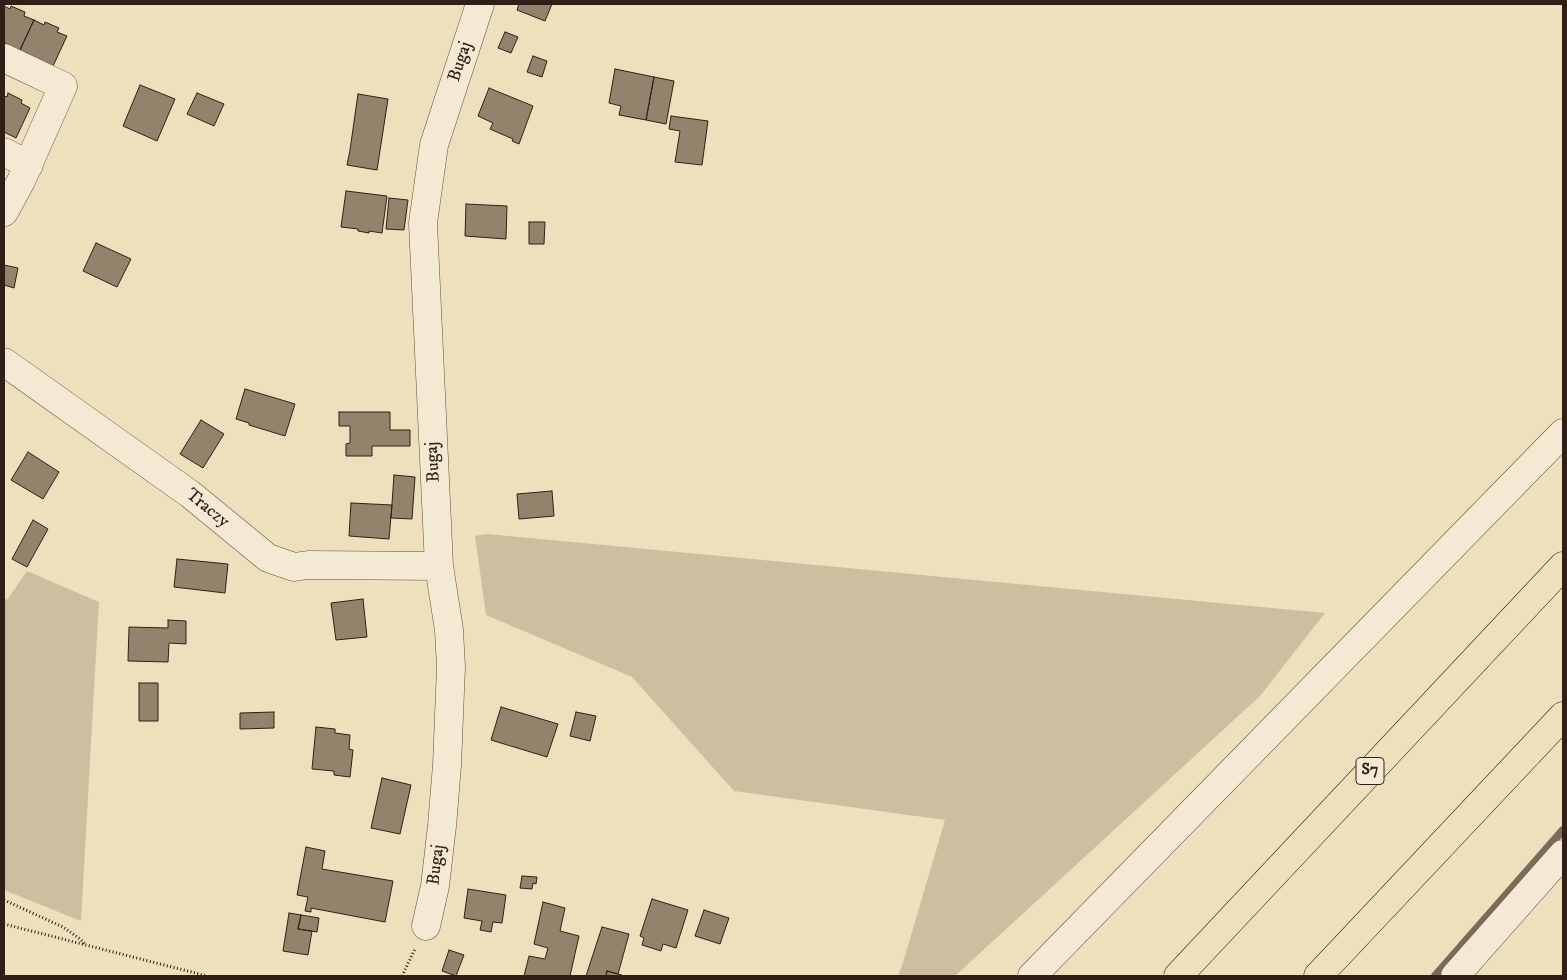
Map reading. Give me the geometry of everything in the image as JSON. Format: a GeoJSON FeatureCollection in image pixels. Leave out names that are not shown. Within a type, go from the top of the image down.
{"type":"FeatureCollection","features":[{"type":"Feature","properties":{"kind":"highway","name":"S7"},"geometry":{"type":"LineString","coordinates":[[1178,976],[1563,566]]}},
{"type":"Feature","properties":{"kind":"highway"},"geometry":{"type":"LineString","coordinates":[[1318,976],[1563,716]]}},
{"type":"Feature","properties":{"kind":"street","name":"Bugaj"},"geometry":{"type":"LineString","coordinates":[[426,926],[435,886],[447,765],[451,667],[449,630],[439,566],[423,224],[434,145],[480,4]]}},
{"type":"Feature","properties":{"kind":"street"},"geometry":{"type":"LineString","coordinates":[[4,58],[63,86],[21,181],[4,212]]}},
{"type":"Feature","properties":{"kind":"street"},"geometry":{"type":"LineString","coordinates":[[4,152],[28,164]]}},
{"type":"Feature","properties":{"kind":"street","name":"Traczy"},"geometry":{"type":"LineString","coordinates":[[4,362],[190,494],[268,558],[294,567],[308,565],[439,566]]}},
{"type":"Feature","properties":{"kind":"street"},"geometry":{"type":"LineString","coordinates":[[1032,976],[1563,433]]}},
{"type":"Feature","properties":{"kind":"street"},"geometry":{"type":"LineString","coordinates":[[1455,976],[1563,854]]}},
{"type":"Feature","properties":{"kind":"path"},"geometry":{"type":"LineString","coordinates":[[4,900],[63,927],[86,945]]}},
{"type":"Feature","properties":{"kind":"path"},"geometry":{"type":"LineString","coordinates":[[4,924],[207,976]]}},
{"type":"Feature","properties":{"kind":"shaded area"},"geometry":{"type":"Polygon","coordinates":[[[487,534],[1325,613],[1260,696],[955,976],[898,976],[945,820],[734,791],[632,677],[486,615],[475,536],[487,534]]]}},
{"type":"Feature","properties":{"kind":"shaded area"},"geometry":{"type":"Polygon","coordinates":[[[27,571],[99,602],[81,921],[4,890],[4,598],[7,600],[27,571]]]}},
{"type":"Feature","properties":{"kind":"building"},"geometry":{"type":"Polygon","coordinates":[[[519,4],[552,4],[545,21],[517,10],[519,4]]]}},
{"type":"Feature","properties":{"kind":"building"},"geometry":{"type":"Polygon","coordinates":[[[4,6],[10,9],[11,6],[25,12],[24,16],[34,20],[20,50],[4,43],[4,6]]]}},
{"type":"Feature","properties":{"kind":"building"},"geometry":{"type":"Polygon","coordinates":[[[34,20],[44,25],[45,22],[59,28],[57,32],[67,36],[53,66],[20,50],[34,20]]]}},
{"type":"Feature","properties":{"kind":"building"},"geometry":{"type":"Polygon","coordinates":[[[505,32],[518,37],[511,53],[498,48],[505,32]]]}},
{"type":"Feature","properties":{"kind":"building"},"geometry":{"type":"Polygon","coordinates":[[[533,56],[547,61],[542,77],[527,72],[533,56]]]}},
{"type":"Feature","properties":{"kind":"building"},"geometry":{"type":"Polygon","coordinates":[[[615,69],[654,77],[646,120],[619,115],[621,106],[609,103],[615,69]]]}},
{"type":"Feature","properties":{"kind":"building"},"geometry":{"type":"Polygon","coordinates":[[[654,77],[674,81],[666,124],[646,120],[654,77]]]}},
{"type":"Feature","properties":{"kind":"building"},"geometry":{"type":"Polygon","coordinates":[[[140,85],[175,99],[157,141],[123,126],[140,85]]]}},
{"type":"Feature","properties":{"kind":"building"},"geometry":{"type":"Polygon","coordinates":[[[489,88],[533,106],[519,144],[512,141],[513,139],[490,129],[493,123],[478,116],[489,88]]]}},
{"type":"Feature","properties":{"kind":"building"},"geometry":{"type":"Polygon","coordinates":[[[8,93],[22,100],[21,103],[30,108],[16,138],[4,132],[4,96],[7,97],[8,93]]]}},
{"type":"Feature","properties":{"kind":"building"},"geometry":{"type":"Polygon","coordinates":[[[197,93],[224,104],[214,126],[187,114],[197,93]]]}},
{"type":"Feature","properties":{"kind":"building"},"geometry":{"type":"Polygon","coordinates":[[[358,94],[388,99],[377,170],[347,165],[358,94]]]}},
{"type":"Feature","properties":{"kind":"building"},"geometry":{"type":"Polygon","coordinates":[[[671,116],[708,121],[702,165],[675,162],[680,131],[669,129],[671,116]]]}},
{"type":"Feature","properties":{"kind":"building"},"geometry":{"type":"Polygon","coordinates":[[[346,191],[387,196],[382,233],[369,231],[369,233],[358,231],[358,229],[341,227],[346,191]]]}},
{"type":"Feature","properties":{"kind":"building"},"geometry":{"type":"Polygon","coordinates":[[[389,198],[408,200],[404,230],[386,229],[389,198]]]}},
{"type":"Feature","properties":{"kind":"building"},"geometry":{"type":"Polygon","coordinates":[[[466,204],[507,206],[506,239],[465,236],[466,204]]]}},
{"type":"Feature","properties":{"kind":"building"},"geometry":{"type":"Polygon","coordinates":[[[529,222],[545,222],[544,244],[529,244],[529,222]]]}},
{"type":"Feature","properties":{"kind":"building"},"geometry":{"type":"Polygon","coordinates":[[[96,243],[131,259],[117,287],[83,271],[96,243]]]}},
{"type":"Feature","properties":{"kind":"building"},"geometry":{"type":"Polygon","coordinates":[[[4,265],[18,268],[14,288],[4,285],[4,265]]]}},
{"type":"Feature","properties":{"kind":"building"},"geometry":{"type":"Polygon","coordinates":[[[245,389],[295,404],[285,436],[236,419],[245,389]]]}},
{"type":"Feature","properties":{"kind":"building"},"geometry":{"type":"Polygon","coordinates":[[[339,412],[390,412],[390,430],[410,430],[410,446],[372,446],[372,456],[346,456],[346,444],[350,443],[350,426],[339,426],[339,412]]]}},
{"type":"Feature","properties":{"kind":"building"},"geometry":{"type":"Polygon","coordinates":[[[201,420],[224,434],[203,468],[180,454],[201,420]]]}},
{"type":"Feature","properties":{"kind":"building"},"geometry":{"type":"Polygon","coordinates":[[[28,452],[59,472],[43,499],[11,480],[28,452]]]}},
{"type":"Feature","properties":{"kind":"building"},"geometry":{"type":"Polygon","coordinates":[[[394,475],[415,477],[412,519],[391,518],[394,475]]]}},
{"type":"Feature","properties":{"kind":"building"},"geometry":{"type":"Polygon","coordinates":[[[552,491],[554,516],[519,519],[517,494],[552,491]]]}},
{"type":"Feature","properties":{"kind":"building"},"geometry":{"type":"Polygon","coordinates":[[[351,503],[392,505],[389,539],[349,536],[351,503]]]}},
{"type":"Feature","properties":{"kind":"building"},"geometry":{"type":"Polygon","coordinates":[[[33,520],[48,529],[27,567],[12,559],[33,520]]]}},
{"type":"Feature","properties":{"kind":"building"},"geometry":{"type":"Polygon","coordinates":[[[177,559],[228,564],[225,593],[174,587],[177,559]]]}},
{"type":"Feature","properties":{"kind":"building"},"geometry":{"type":"Polygon","coordinates":[[[363,599],[367,637],[336,640],[331,603],[363,599]]]}},
{"type":"Feature","properties":{"kind":"building"},"geometry":{"type":"Polygon","coordinates":[[[168,620],[186,621],[186,644],[169,643],[168,662],[128,661],[129,627],[168,628],[168,620]]]}},
{"type":"Feature","properties":{"kind":"building"},"geometry":{"type":"Polygon","coordinates":[[[139,683],[158,683],[158,721],[139,721],[139,683]]]}},
{"type":"Feature","properties":{"kind":"building"},"geometry":{"type":"Polygon","coordinates":[[[501,707],[558,724],[547,757],[491,740],[501,707]]]}},
{"type":"Feature","properties":{"kind":"building"},"geometry":{"type":"Polygon","coordinates":[[[274,712],[274,728],[240,729],[240,713],[274,712]]]}},
{"type":"Feature","properties":{"kind":"building"},"geometry":{"type":"Polygon","coordinates":[[[576,712],[596,716],[590,741],[570,736],[576,712]]]}},
{"type":"Feature","properties":{"kind":"building"},"geometry":{"type":"Polygon","coordinates":[[[316,727],[335,729],[335,733],[350,735],[349,749],[353,750],[350,777],[334,775],[334,771],[312,769],[316,727]]]}},
{"type":"Feature","properties":{"kind":"building"},"geometry":{"type":"Polygon","coordinates":[[[382,778],[411,785],[400,834],[371,828],[382,778]]]}},
{"type":"Feature","properties":{"kind":"building"},"geometry":{"type":"Polygon","coordinates":[[[306,847],[325,851],[322,869],[393,881],[385,922],[311,908],[311,912],[305,911],[308,897],[297,895],[306,847]]]}},
{"type":"Feature","properties":{"kind":"building"},"geometry":{"type":"Polygon","coordinates":[[[522,876],[537,877],[536,884],[533,883],[532,889],[520,888],[522,876]]]}},
{"type":"Feature","properties":{"kind":"building"},"geometry":{"type":"Polygon","coordinates":[[[468,889],[506,895],[502,923],[493,922],[491,932],[480,930],[482,921],[464,918],[468,889]]]}},
{"type":"Feature","properties":{"kind":"building"},"geometry":{"type":"Polygon","coordinates":[[[652,899],[688,910],[676,948],[663,944],[661,951],[642,945],[644,938],[640,936],[652,899]]]}},
{"type":"Feature","properties":{"kind":"building"},"geometry":{"type":"Polygon","coordinates":[[[543,902],[565,908],[560,931],[579,936],[570,976],[524,976],[529,956],[545,959],[548,948],[534,944],[543,902]]]}},
{"type":"Feature","properties":{"kind":"building"},"geometry":{"type":"Polygon","coordinates":[[[704,910],[729,918],[720,944],[695,936],[704,910]]]}},
{"type":"Feature","properties":{"kind":"building"},"geometry":{"type":"Polygon","coordinates":[[[289,913],[301,915],[298,929],[312,931],[308,955],[283,951],[289,913]]]}},
{"type":"Feature","properties":{"kind":"building"},"geometry":{"type":"Polygon","coordinates":[[[301,915],[319,918],[317,932],[298,929],[301,915]]]}},
{"type":"Feature","properties":{"kind":"building"},"geometry":{"type":"Polygon","coordinates":[[[602,927],[629,934],[618,974],[607,971],[606,976],[586,976],[602,927]]]}},
{"type":"Feature","properties":{"kind":"building"},"geometry":{"type":"Polygon","coordinates":[[[449,950],[464,955],[456,976],[442,971],[449,950]]]}},
{"type":"Feature","properties":{"kind":"building"},"geometry":{"type":"Polygon","coordinates":[[[607,971],[622,975],[606,976],[607,971]]]}},
{"type":"Feature","properties":{"kind":"waterway"},"geometry":{"type":"LineString","coordinates":[[1435,976],[1563,830]]}}]}
